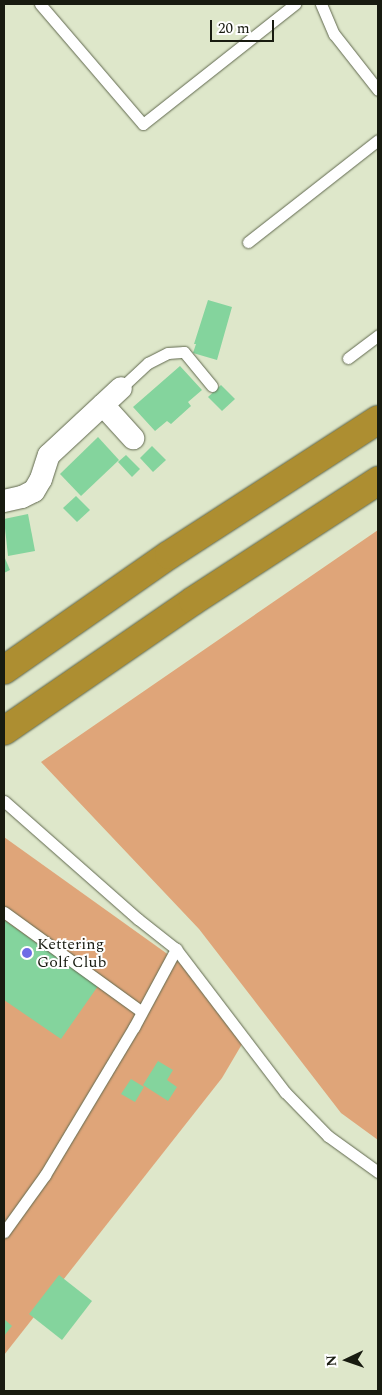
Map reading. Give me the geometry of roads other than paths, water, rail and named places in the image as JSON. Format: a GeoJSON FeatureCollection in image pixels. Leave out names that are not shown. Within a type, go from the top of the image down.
{"type":"FeatureCollection","features":[{"type":"Feature","properties":{"kind":"highway"},"geometry":{"type":"LineString","coordinates":[[4,670],[169,555],[378,420]]}},
{"type":"Feature","properties":{"kind":"highway"},"geometry":{"type":"LineString","coordinates":[[4,731],[193,601],[378,481]]}},
{"type":"Feature","properties":{"kind":"street"},"geometry":{"type":"LineString","coordinates":[[4,501],[22,497],[34,491],[41,479],[49,455],[121,388]]}},
{"type":"Feature","properties":{"kind":"street"},"geometry":{"type":"LineString","coordinates":[[103,405],[133,438]]}},
{"type":"Feature","properties":{"kind":"lane"},"geometry":{"type":"LineString","coordinates":[[40,4],[143,124],[295,4]]}},
{"type":"Feature","properties":{"kind":"lane"},"geometry":{"type":"LineString","coordinates":[[320,4],[334,34],[378,90]]}},
{"type":"Feature","properties":{"kind":"lane"},"geometry":{"type":"LineString","coordinates":[[248,242],[378,140]]}},
{"type":"Feature","properties":{"kind":"lane"},"geometry":{"type":"LineString","coordinates":[[348,358],[378,336]]}},
{"type":"Feature","properties":{"kind":"lane"},"geometry":{"type":"LineString","coordinates":[[121,388],[148,363],[168,353],[184,352],[212,386]]}},
{"type":"Feature","properties":{"kind":"lane"},"geometry":{"type":"LineString","coordinates":[[4,801],[138,919],[176,949],[285,1092],[328,1136],[378,1172]]}},
{"type":"Feature","properties":{"kind":"lane"},"geometry":{"type":"LineString","coordinates":[[4,912],[141,1011]]}},
{"type":"Feature","properties":{"kind":"lane"},"geometry":{"type":"LineString","coordinates":[[4,1232],[45,1175],[134,1027],[176,949]]}},
{"type":"Feature","properties":{"kind":"place","name":"Kettering Golf Club"},"geometry":{"type":"Point","coordinates":[27,953]}}]}
